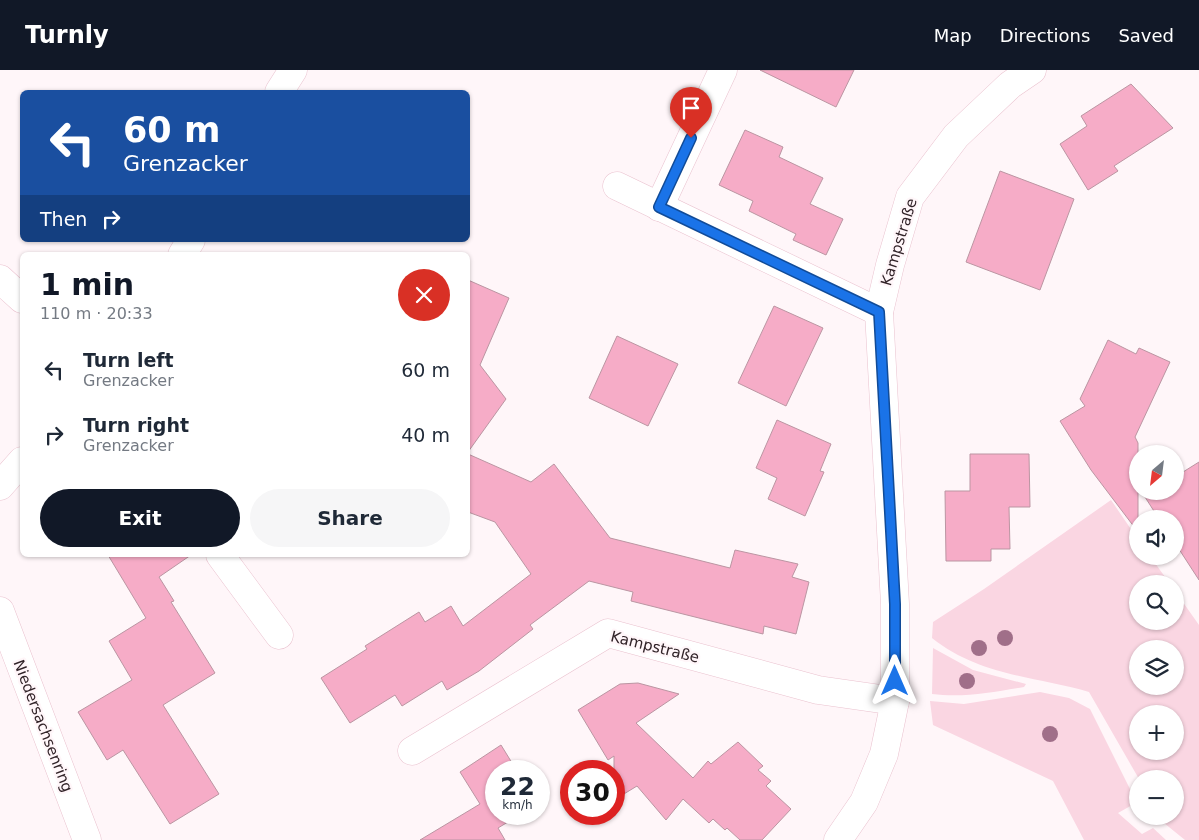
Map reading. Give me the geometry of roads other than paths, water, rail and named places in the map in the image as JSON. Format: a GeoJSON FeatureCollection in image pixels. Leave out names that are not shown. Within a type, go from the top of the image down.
{"type":"FeatureCollection","features":[{"type":"Feature","properties":{"kind":"street"},"geometry":{"type":"LineString","coordinates":[[280,90],[293,70]]}},
{"type":"Feature","properties":{"kind":"street"},"geometry":{"type":"LineString","coordinates":[[659,207],[723,70]]}},
{"type":"Feature","properties":{"kind":"street","name":"Kampstraße"},"geometry":{"type":"LineString","coordinates":[[838,840],[864,802],[884,754],[895,701],[895,604],[879,312],[890,265],[910,197],[956,136],[1010,85],[1032,70]]}},
{"type":"Feature","properties":{"kind":"street"},"geometry":{"type":"LineString","coordinates":[[617,186],[879,312]]}},
{"type":"Feature","properties":{"kind":"street"},"geometry":{"type":"LineString","coordinates":[[0,279],[20,297]]}},
{"type":"Feature","properties":{"kind":"street"},"geometry":{"type":"LineString","coordinates":[[0,486],[20,463]]}},
{"type":"Feature","properties":{"kind":"street"},"geometry":{"type":"LineString","coordinates":[[221,557],[279,635]]}},
{"type":"Feature","properties":{"kind":"street","name":"Niedersachsenring"},"geometry":{"type":"LineString","coordinates":[[0,611],[86,840]]}},
{"type":"Feature","properties":{"kind":"street","name":"Kampstraße"},"geometry":{"type":"LineString","coordinates":[[412,751],[608,633],[818,690],[895,701]]}}]}
